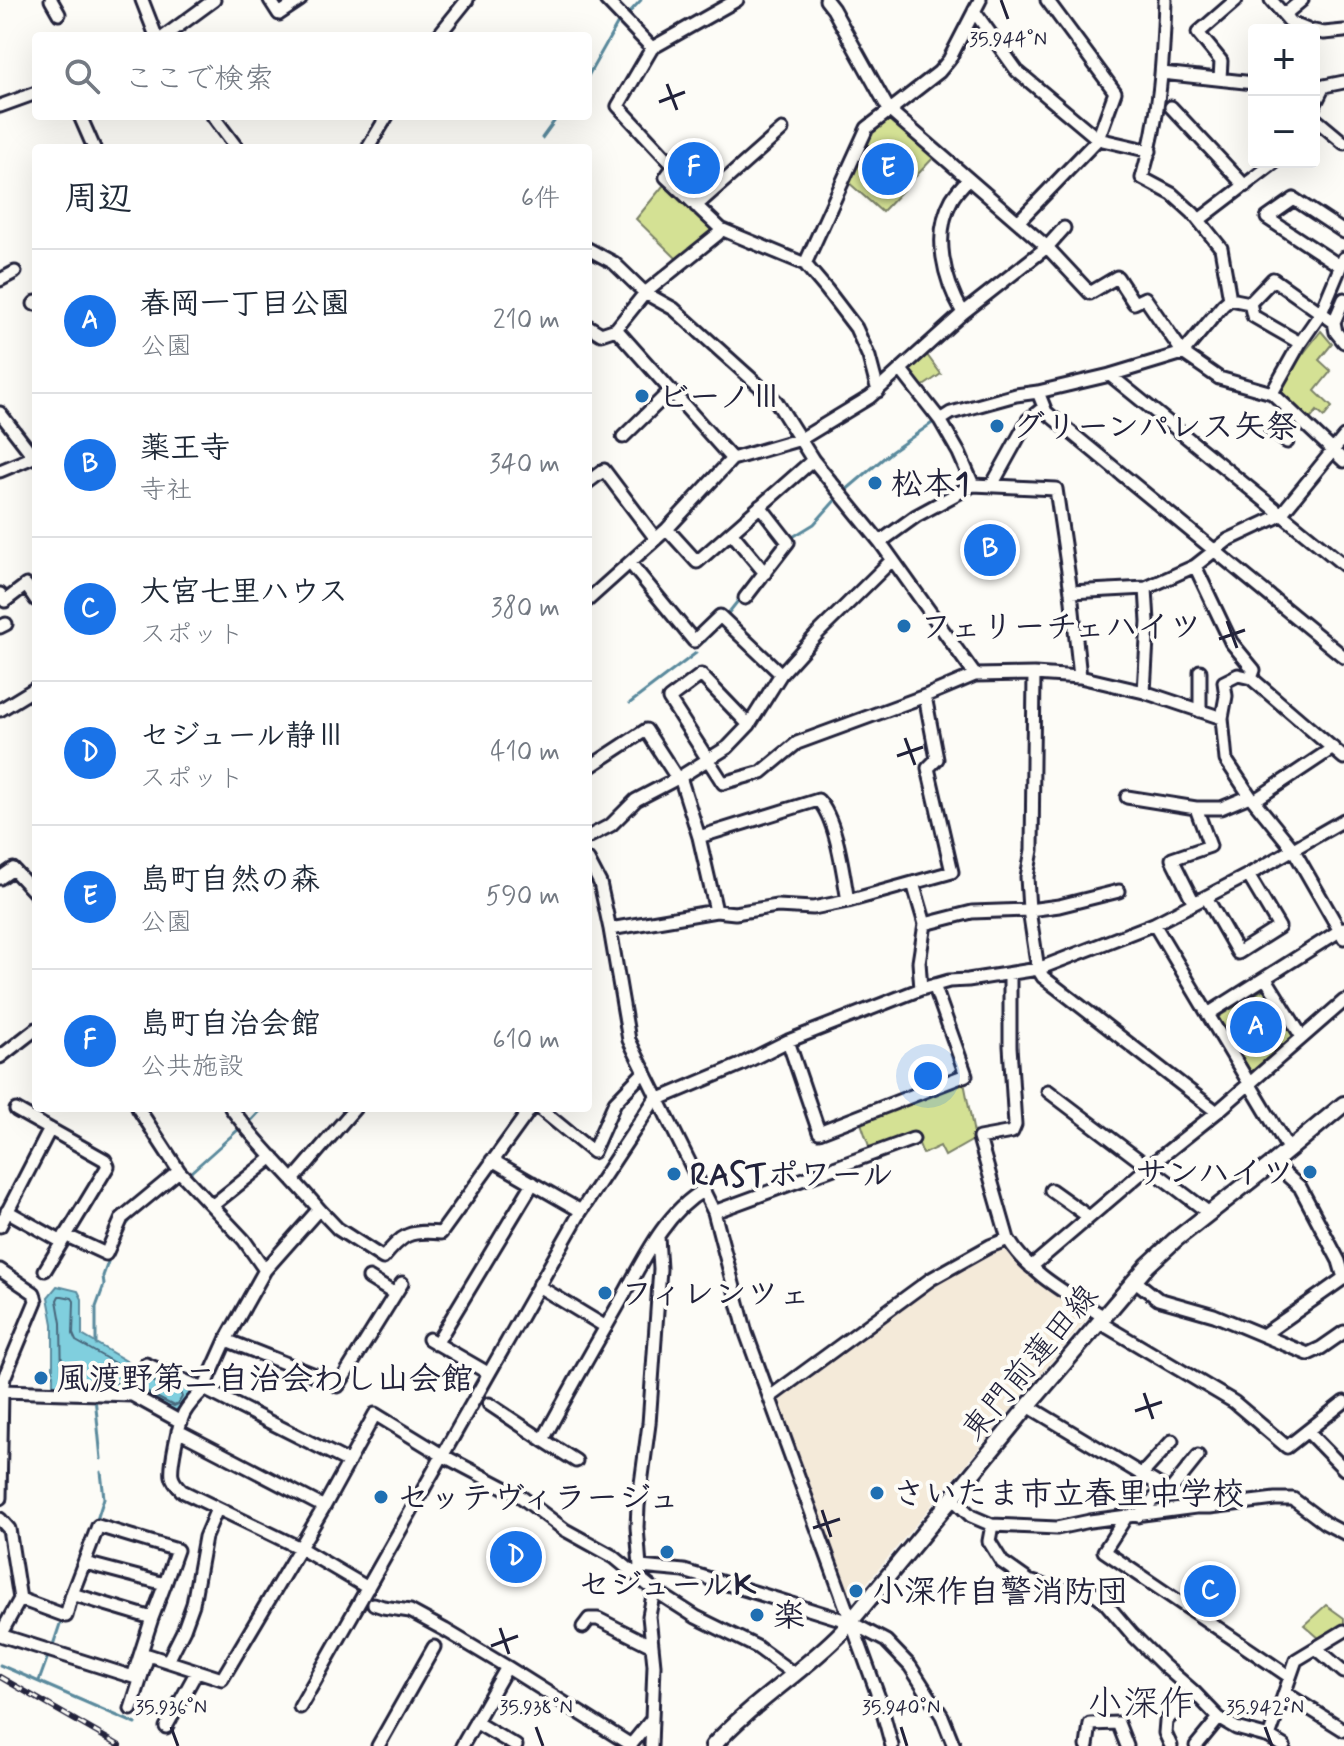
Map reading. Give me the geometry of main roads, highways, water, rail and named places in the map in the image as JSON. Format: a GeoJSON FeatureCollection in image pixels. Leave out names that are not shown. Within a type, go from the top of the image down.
{"type":"FeatureCollection","features":[{"type":"Feature","properties":{"kind":"main road","name":"東門前蓮田線"},"geometry":{"type":"LineString","coordinates":[[713,1746],[730,1728],[834,1641],[1134,1280],[1160,1254],[1344,1104]]}},
{"type":"Feature","properties":{"kind":"water"},"geometry":{"type":"Polygon","coordinates":[[[57,1286],[78,1291],[82,1299],[82,1335],[135,1366],[186,1386],[192,1398],[177,1416],[133,1394],[99,1388],[53,1390],[53,1324],[48,1297],[57,1286]]]}},
{"type":"Feature","properties":{"kind":"waterway"},"geometry":{"type":"LineString","coordinates":[[627,15],[641,0]]}},
{"type":"Feature","properties":{"kind":"waterway"},"geometry":{"type":"LineString","coordinates":[[592,69],[619,21]]}},
{"type":"Feature","properties":{"kind":"waterway"},"geometry":{"type":"LineString","coordinates":[[542,138],[555,120]]}},
{"type":"Feature","properties":{"kind":"waterway"},"geometry":{"type":"LineString","coordinates":[[1333,299],[1344,273]]}},
{"type":"Feature","properties":{"kind":"waterway"},"geometry":{"type":"LineString","coordinates":[[845,491],[891,452],[935,421]]}},
{"type":"Feature","properties":{"kind":"waterway"},"geometry":{"type":"LineString","coordinates":[[791,538],[814,524],[839,496]]}},
{"type":"Feature","properties":{"kind":"waterway"},"geometry":{"type":"LineString","coordinates":[[726,616],[741,597]]}},
{"type":"Feature","properties":{"kind":"waterway"},"geometry":{"type":"LineString","coordinates":[[705,641],[716,627]]}},
{"type":"Feature","properties":{"kind":"waterway"},"geometry":{"type":"LineString","coordinates":[[630,703],[696,653]]}},
{"type":"Feature","properties":{"kind":"waterway"},"geometry":{"type":"LineString","coordinates":[[249,1123],[259,1112]]}},
{"type":"Feature","properties":{"kind":"waterway"},"geometry":{"type":"LineString","coordinates":[[191,1172],[239,1129]]}},
{"type":"Feature","properties":{"kind":"waterway"},"geometry":{"type":"LineString","coordinates":[[128,1223],[134,1215]]}},
{"type":"Feature","properties":{"kind":"waterway"},"geometry":{"type":"LineString","coordinates":[[96,1344],[96,1307],[108,1262]]}},
{"type":"Feature","properties":{"kind":"waterway"},"geometry":{"type":"LineString","coordinates":[[95,1397],[101,1459]]}},
{"type":"Feature","properties":{"kind":"waterway"},"geometry":{"type":"LineString","coordinates":[[96,1523],[104,1498],[101,1472]]}},
{"type":"Feature","properties":{"kind":"waterway"},"geometry":{"type":"LineString","coordinates":[[53,1645],[60,1624]]}},
{"type":"Feature","properties":{"kind":"waterway"},"geometry":{"type":"LineString","coordinates":[[39,1681],[47,1659]]}},
{"type":"Feature","properties":{"kind":"waterway"},"geometry":{"type":"LineString","coordinates":[[0,1665],[136,1724]]}},
{"type":"Feature","properties":{"kind":"railway"},"geometry":{"type":"LineString","coordinates":[[0,1677],[120,1746]]}},
{"type":"Feature","properties":{"kind":"place","name":"島町自治会館"},"geometry":{"type":"Point","coordinates":[694,168]}},
{"type":"Feature","properties":{"kind":"place","name":"島町自然の森"},"geometry":{"type":"Point","coordinates":[888,169]}},
{"type":"Feature","properties":{"kind":"place","name":"ビーノⅢ"},"geometry":{"type":"Point","coordinates":[642,396]}},
{"type":"Feature","properties":{"kind":"place","name":"グリーンパレス矢祭"},"geometry":{"type":"Point","coordinates":[997,426]}},
{"type":"Feature","properties":{"kind":"place","name":"松本1"},"geometry":{"type":"Point","coordinates":[875,483]}},
{"type":"Feature","properties":{"kind":"place","name":"薬王寺"},"geometry":{"type":"Point","coordinates":[990,550]}},
{"type":"Feature","properties":{"kind":"place","name":"フェリーチェハイツ"},"geometry":{"type":"Point","coordinates":[904,626]}},
{"type":"Feature","properties":{"kind":"place","name":"春岡一丁目公園"},"geometry":{"type":"Point","coordinates":[1256,1027]}},
{"type":"Feature","properties":{"kind":"place","name":"サンハイツ"},"geometry":{"type":"Point","coordinates":[1310,1172]}},
{"type":"Feature","properties":{"kind":"place","name":"RASTポワール"},"geometry":{"type":"Point","coordinates":[674,1174]}},
{"type":"Feature","properties":{"kind":"place","name":"フィレンツェ"},"geometry":{"type":"Point","coordinates":[605,1293]}},
{"type":"Feature","properties":{"kind":"place","name":"風渡野第二自治会わし山会館"},"geometry":{"type":"Point","coordinates":[41,1378]}},
{"type":"Feature","properties":{"kind":"place","name":"さいたま市立春里中学校"},"geometry":{"type":"Point","coordinates":[877,1493]}},
{"type":"Feature","properties":{"kind":"place","name":"セッテヴィラージュ"},"geometry":{"type":"Point","coordinates":[381,1497]}},
{"type":"Feature","properties":{"kind":"place","name":"セジュールK"},"geometry":{"type":"Point","coordinates":[667,1552]}},
{"type":"Feature","properties":{"kind":"place","name":"セジュール静Ⅲ"},"geometry":{"type":"Point","coordinates":[516,1557]}},
{"type":"Feature","properties":{"kind":"place","name":"小深作自警消防団"},"geometry":{"type":"Point","coordinates":[856,1591]}},
{"type":"Feature","properties":{"kind":"place","name":"大宮七里ハウス"},"geometry":{"type":"Point","coordinates":[1210,1591]}},
{"type":"Feature","properties":{"kind":"place","name":"楽"},"geometry":{"type":"Point","coordinates":[757,1615]}},
{"type":"Feature","properties":{"kind":"district","name":"小深作"},"geometry":{"type":"Point","coordinates":[1141,1702]}}]}
